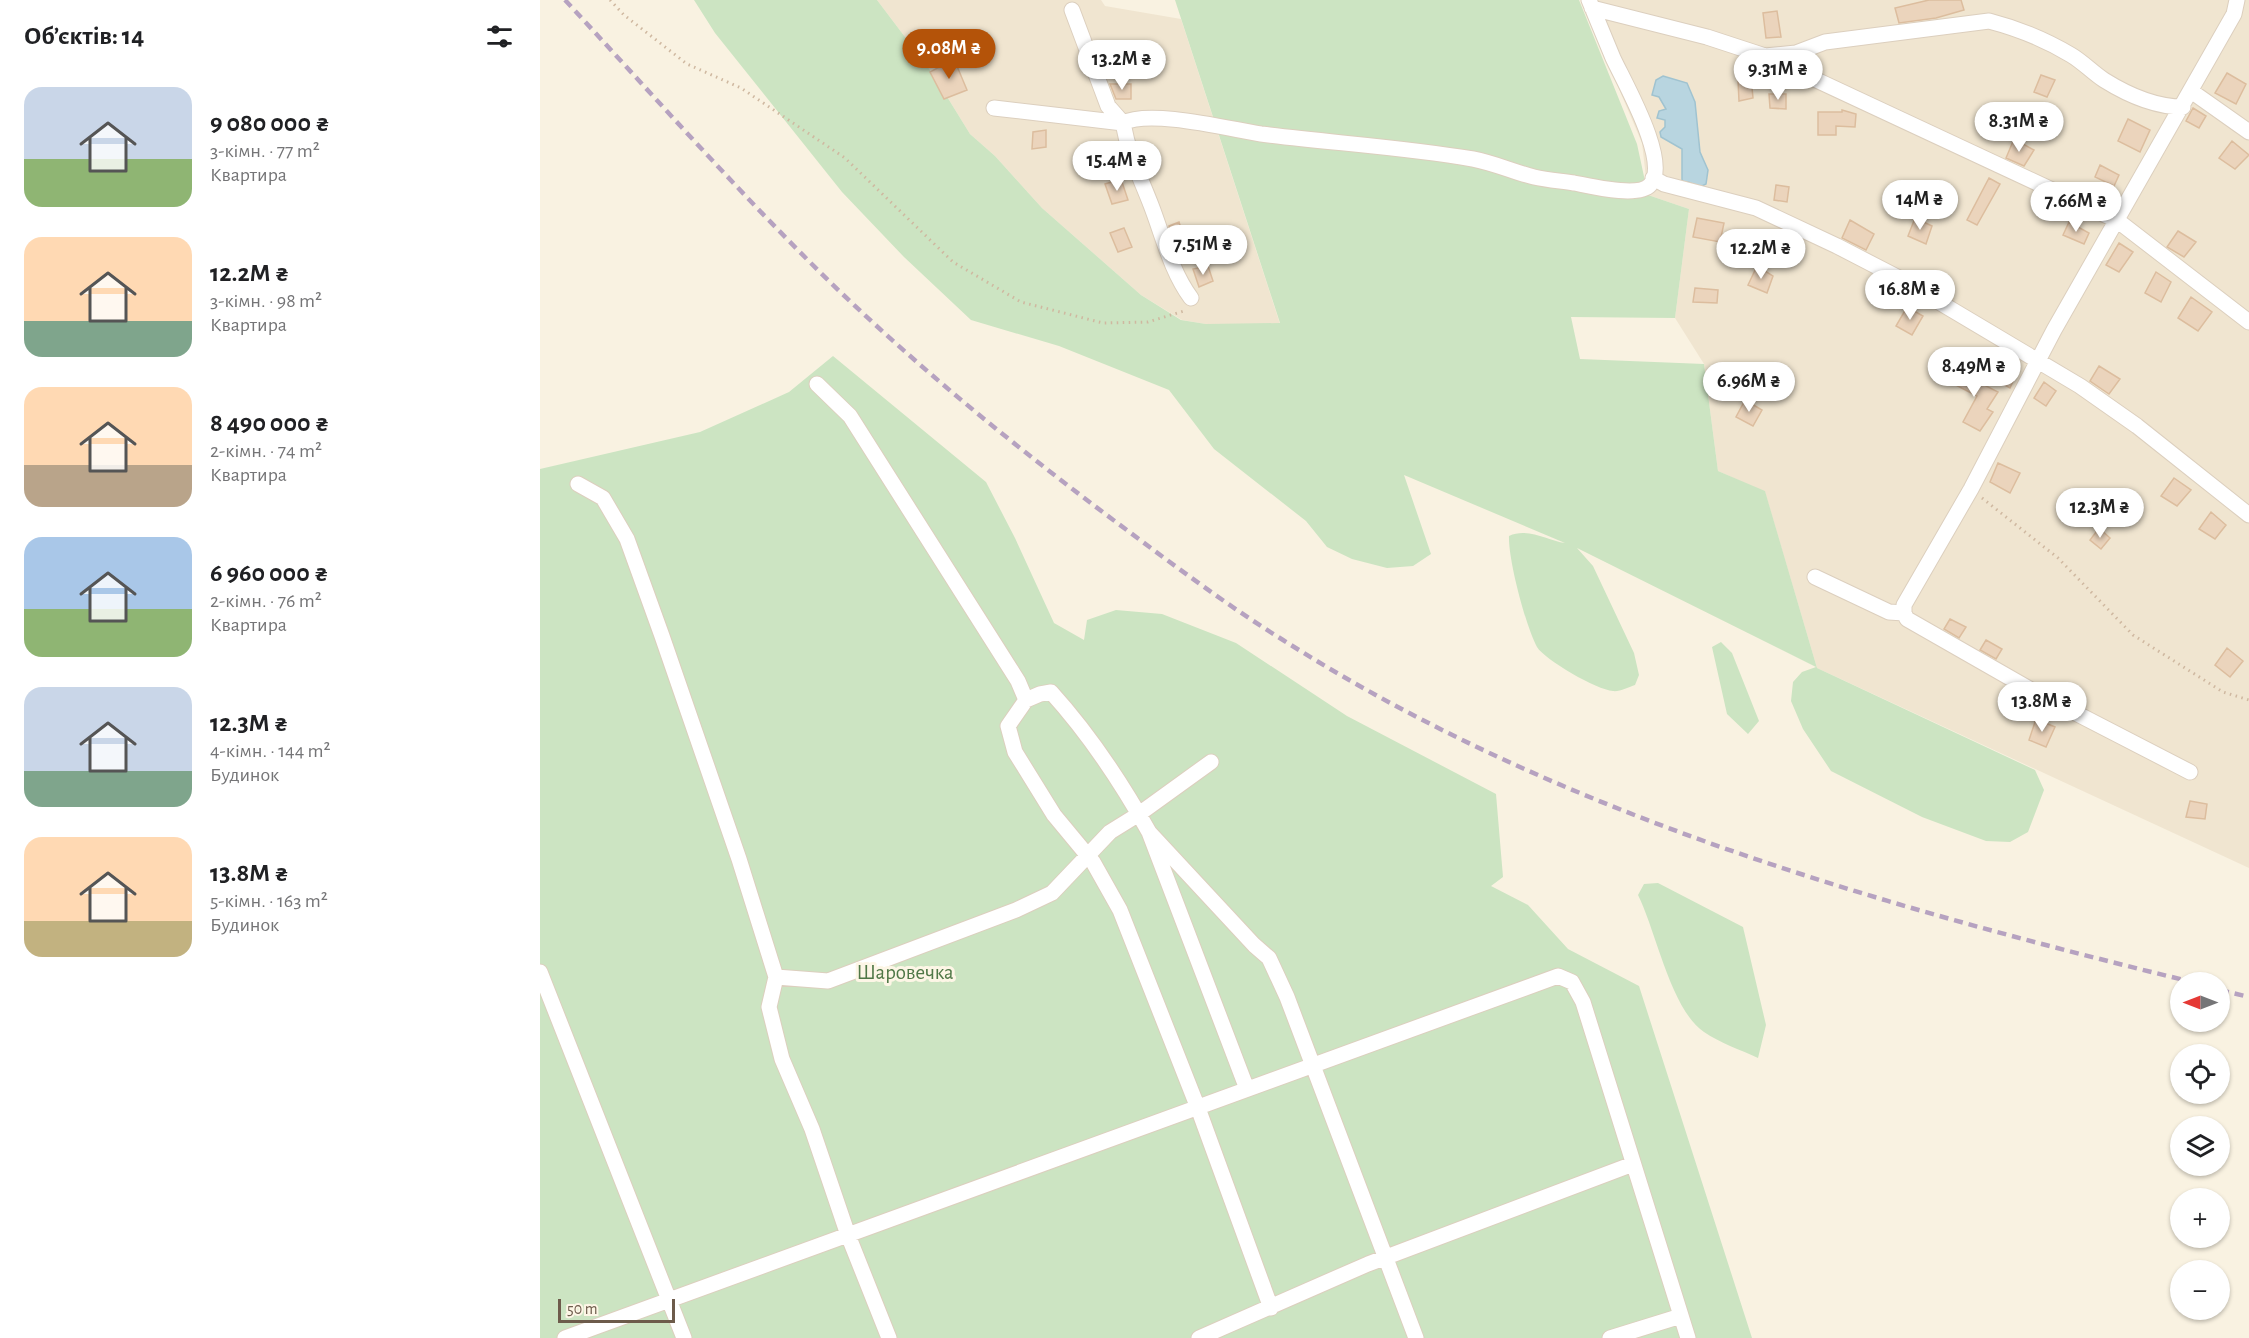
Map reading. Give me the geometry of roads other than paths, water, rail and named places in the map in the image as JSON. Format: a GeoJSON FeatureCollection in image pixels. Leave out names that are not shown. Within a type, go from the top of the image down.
{"type":"FeatureCollection","features":[{"type":"Feature","properties":{"kind":"street"},"geometry":{"type":"LineString","coordinates":[[2190,772],[2033,691],[1907,619],[1904,605],[1971,489],[2038,359],[2183,107],[2234,14],[2237,0]]}},
{"type":"Feature","properties":{"kind":"street"},"geometry":{"type":"LineString","coordinates":[[2245,0],[2249,4]]}},
{"type":"Feature","properties":{"kind":"street"},"geometry":{"type":"LineString","coordinates":[[1590,4],[1707,37],[1764,56],[2118,221],[2249,322]]}},
{"type":"Feature","properties":{"kind":"street"},"geometry":{"type":"LineString","coordinates":[[994,108],[1123,123],[1141,118],[1157,119],[1476,160],[1536,177],[1624,191],[1641,190],[1649,186],[1653,178],[1653,153],[1644,125],[1590,4]]}},
{"type":"Feature","properties":{"kind":"street"},"geometry":{"type":"LineString","coordinates":[[1072,10],[1108,106],[1123,123],[1130,157],[1151,204],[1182,286],[1191,298]]}},
{"type":"Feature","properties":{"kind":"street"},"geometry":{"type":"LineString","coordinates":[[1764,56],[1796,53],[1826,42],[1989,21],[2011,27],[2071,55],[2104,80],[2138,98],[2165,107],[2183,107]]}},
{"type":"Feature","properties":{"kind":"street"},"geometry":{"type":"LineString","coordinates":[[2191,91],[2249,132]]}},
{"type":"Feature","properties":{"kind":"street"},"geometry":{"type":"LineString","coordinates":[[1653,178],[1664,184],[1756,208],[1897,277],[1966,320],[2038,359],[2137,426],[2249,515]]}},
{"type":"Feature","properties":{"kind":"street"},"geometry":{"type":"LineString","coordinates":[[817,384],[850,416],[1018,681],[1026,700]]}},
{"type":"Feature","properties":{"kind":"street"},"geometry":{"type":"LineString","coordinates":[[578,484],[603,498],[627,539],[735,848],[776,977],[769,1007],[782,1059],[812,1129],[848,1235],[889,1338]]}},
{"type":"Feature","properties":{"kind":"street"},"geometry":{"type":"LineString","coordinates":[[1815,577],[1889,612],[1904,613]]}},
{"type":"Feature","properties":{"kind":"street"},"geometry":{"type":"LineString","coordinates":[[1247,1089],[1149,832],[1139,814],[1078,722],[1051,692],[1026,700],[1008,726],[1016,753],[1054,815],[1087,854],[1120,910],[1198,1108],[1271,1308]]}},
{"type":"Feature","properties":{"kind":"street"},"geometry":{"type":"LineString","coordinates":[[776,977],[828,981],[1016,910],[1052,892],[1110,832],[1139,814],[1210,762]]}},
{"type":"Feature","properties":{"kind":"street"},"geometry":{"type":"LineString","coordinates":[[1149,832],[1254,945],[1269,958],[1287,997],[1311,1066],[1416,1338]]}},
{"type":"Feature","properties":{"kind":"street"},"geometry":{"type":"LineString","coordinates":[[540,972],[684,1338]]}},
{"type":"Feature","properties":{"kind":"street"},"geometry":{"type":"LineString","coordinates":[[565,1338],[1558,976],[1572,982],[1583,1002],[1688,1338]]}},
{"type":"Feature","properties":{"kind":"street"},"geometry":{"type":"LineString","coordinates":[[1199,1338],[1386,1257],[1633,1164]]}},
{"type":"Feature","properties":{"kind":"street"},"geometry":{"type":"LineString","coordinates":[[1610,1338],[1681,1316]]}},
{"type":"Feature","properties":{"kind":"water"},"geometry":{"type":"Polygon","coordinates":[[[1663,76],[1687,83],[1695,102],[1700,152],[1708,170],[1706,184],[1700,187],[1688,182],[1687,184],[1682,180],[1682,149],[1661,137],[1660,132],[1665,127],[1665,120],[1657,118],[1659,111],[1666,109],[1659,97],[1652,95],[1656,80],[1663,76]]]}},
{"type":"Feature","properties":{"kind":"railway"},"geometry":{"type":"LineString","coordinates":[[565,0],[763,215],[832,284],[900,347],[970,408],[1079,494],[1198,583],[1283,640],[1388,702],[1497,756],[1609,805],[1723,848],[1839,886],[1956,921],[2170,976]]}},
{"type":"Feature","properties":{"kind":"railway"},"geometry":{"type":"LineString","coordinates":[[2230,992],[2249,997]]}},
{"type":"Feature","properties":{"kind":"park label","name":"Шаровечка"},"geometry":{"type":"Point","coordinates":[905,972]}}]}
